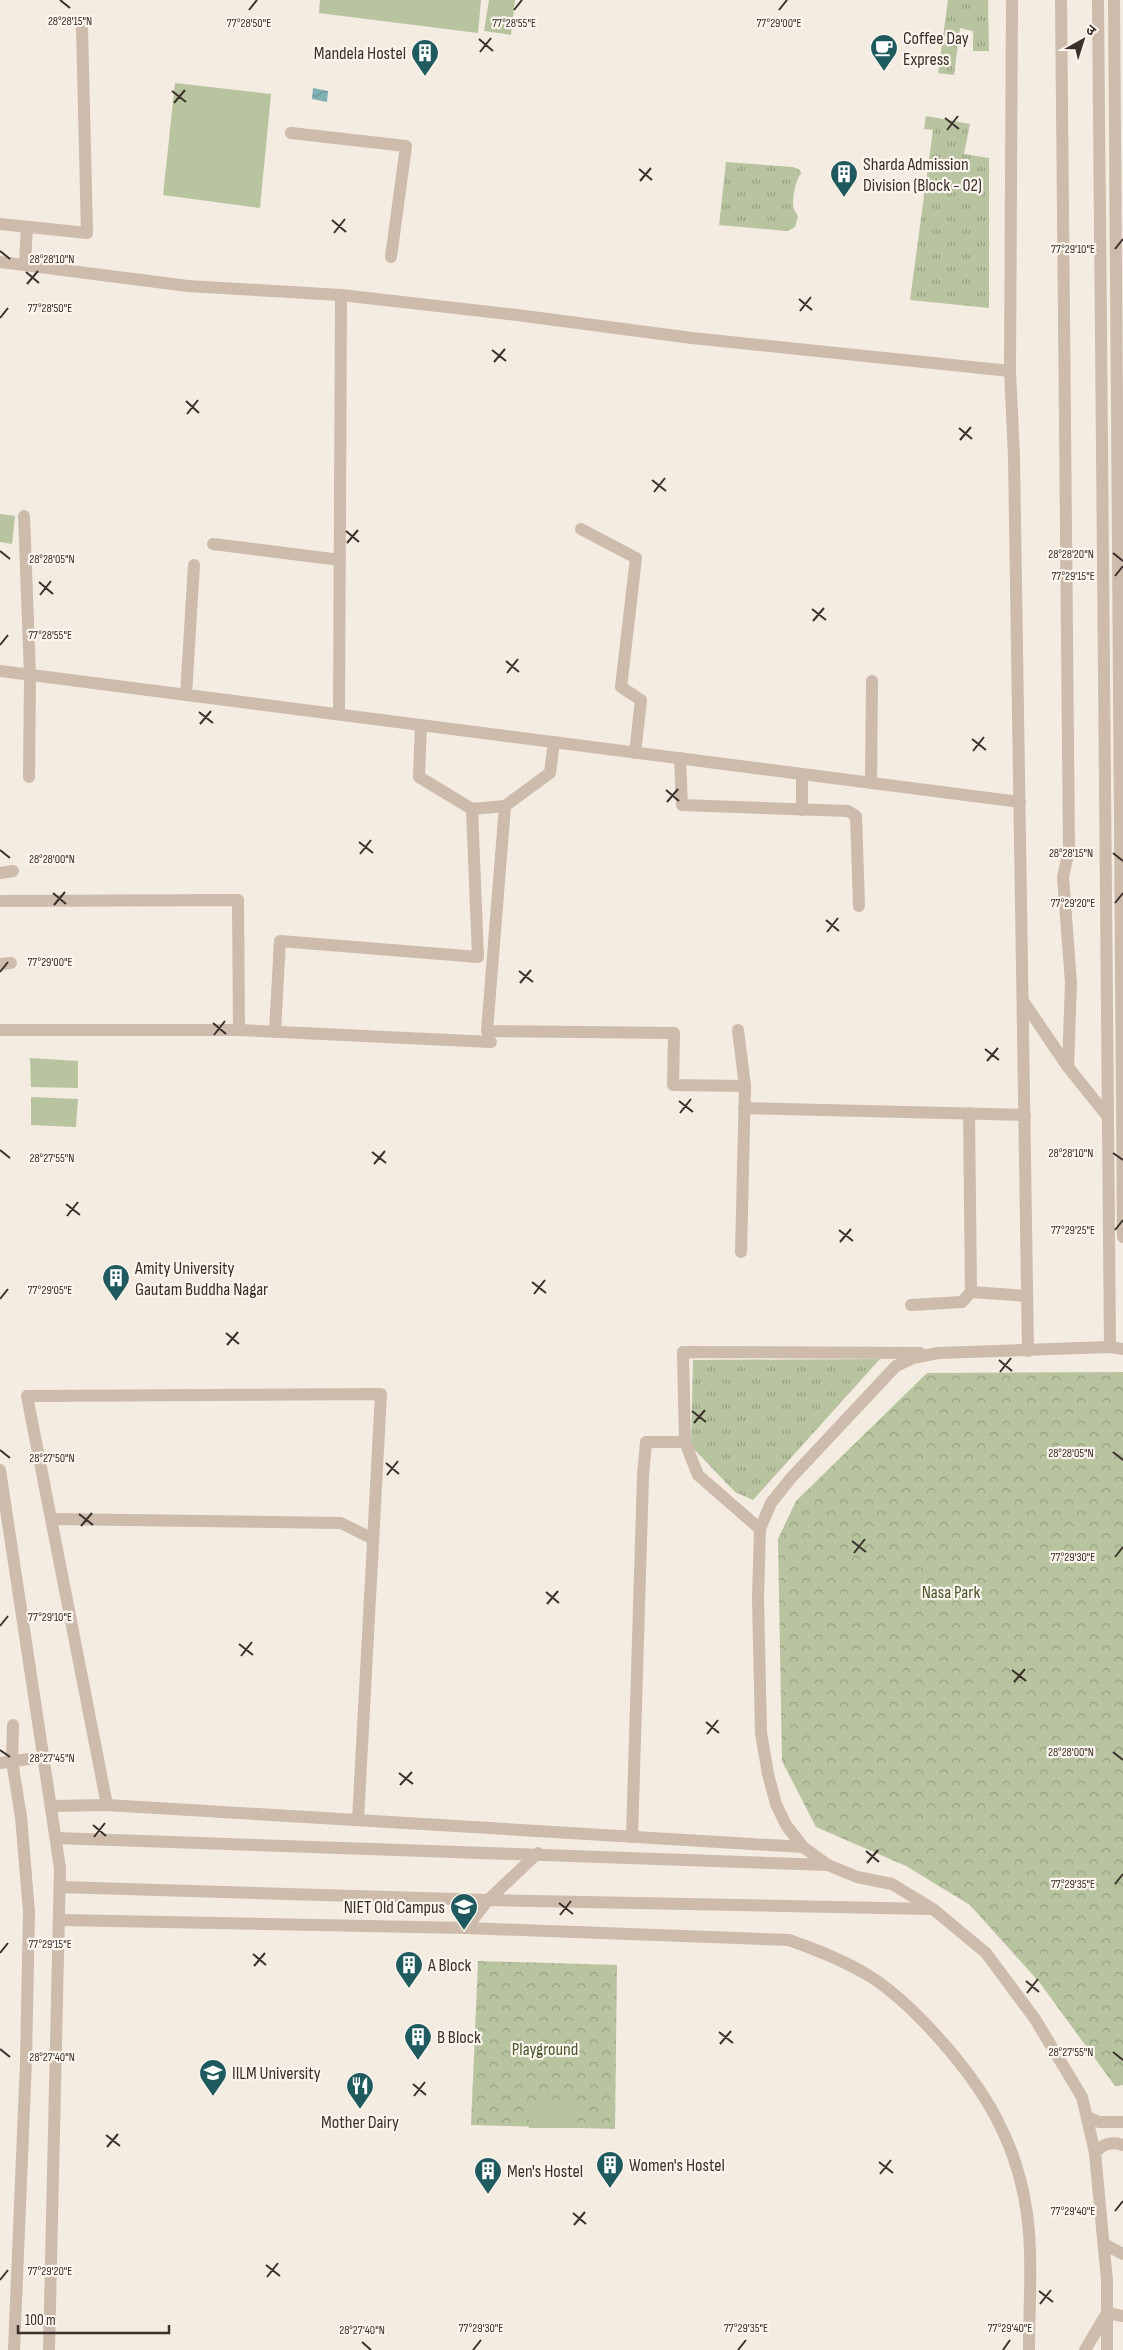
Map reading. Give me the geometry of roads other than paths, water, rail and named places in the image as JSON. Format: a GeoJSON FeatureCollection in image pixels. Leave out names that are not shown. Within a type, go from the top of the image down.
{"type":"FeatureCollection","features":[{"type":"Feature","properties":{"kind":"street"},"geometry":{"type":"LineString","coordinates":[[1012,0],[1010,372],[1014,457],[1028,1351]]}},
{"type":"Feature","properties":{"kind":"street"},"geometry":{"type":"LineString","coordinates":[[1061,0],[1069,841],[1062,877],[1071,983],[1068,1067]]}},
{"type":"Feature","properties":{"kind":"street"},"geometry":{"type":"LineString","coordinates":[[760,1529],[698,1475],[685,1442],[683,1352],[938,1353],[1117,1348],[1108,1117],[1098,0]]}},
{"type":"Feature","properties":{"kind":"street"},"geometry":{"type":"LineString","coordinates":[[1114,0],[1123,1237]]}},
{"type":"Feature","properties":{"kind":"street"},"geometry":{"type":"LineString","coordinates":[[0,224],[87,233],[82,28]]}},
{"type":"Feature","properties":{"kind":"street"},"geometry":{"type":"LineString","coordinates":[[291,133],[406,146],[391,257]]}},
{"type":"Feature","properties":{"kind":"street"},"geometry":{"type":"LineString","coordinates":[[25,264],[27,227]]}},
{"type":"Feature","properties":{"kind":"street"},"geometry":{"type":"LineString","coordinates":[[0,262],[188,286],[341,295],[517,315],[692,338],[1010,372]]}},
{"type":"Feature","properties":{"kind":"street"},"geometry":{"type":"LineString","coordinates":[[339,714],[341,295]]}},
{"type":"Feature","properties":{"kind":"street"},"geometry":{"type":"LineString","coordinates":[[24,516],[30,675],[29,777]]}},
{"type":"Feature","properties":{"kind":"street"},"geometry":{"type":"LineString","coordinates":[[581,529],[636,558],[621,687],[641,700],[636,753]]}},
{"type":"Feature","properties":{"kind":"street"},"geometry":{"type":"LineString","coordinates":[[213,544],[340,560]]}},
{"type":"Feature","properties":{"kind":"street"},"geometry":{"type":"LineString","coordinates":[[186,695],[194,565]]}},
{"type":"Feature","properties":{"kind":"street"},"geometry":{"type":"LineString","coordinates":[[0,671],[1020,802]]}},
{"type":"Feature","properties":{"kind":"street"},"geometry":{"type":"LineString","coordinates":[[871,783],[872,681]]}},
{"type":"Feature","properties":{"kind":"street"},"geometry":{"type":"LineString","coordinates":[[421,725],[419,777],[472,809],[505,806],[550,773],[554,742]]}},
{"type":"Feature","properties":{"kind":"street"},"geometry":{"type":"LineString","coordinates":[[680,758],[682,805],[848,811],[856,816],[859,906]]}},
{"type":"Feature","properties":{"kind":"street"},"geometry":{"type":"LineString","coordinates":[[802,774],[802,810]]}},
{"type":"Feature","properties":{"kind":"street"},"geometry":{"type":"LineString","coordinates":[[505,806],[487,1031],[674,1033],[673,1085],[745,1086]]}},
{"type":"Feature","properties":{"kind":"street"},"geometry":{"type":"LineString","coordinates":[[275,1032],[280,941],[478,957],[472,809]]}},
{"type":"Feature","properties":{"kind":"street"},"geometry":{"type":"LineString","coordinates":[[0,901],[238,900],[239,1030]]}},
{"type":"Feature","properties":{"kind":"street"},"geometry":{"type":"LineString","coordinates":[[1023,1001],[1068,1067],[1108,1117]]}},
{"type":"Feature","properties":{"kind":"street"},"geometry":{"type":"LineString","coordinates":[[0,1030],[239,1030],[491,1042]]}},
{"type":"Feature","properties":{"kind":"street"},"geometry":{"type":"LineString","coordinates":[[738,1030],[745,1086],[741,1252]]}},
{"type":"Feature","properties":{"kind":"street"},"geometry":{"type":"LineString","coordinates":[[744,1108],[1025,1115]]}},
{"type":"Feature","properties":{"kind":"street"},"geometry":{"type":"LineString","coordinates":[[911,1305],[962,1302],[972,1292],[969,1113]]}},
{"type":"Feature","properties":{"kind":"street"},"geometry":{"type":"LineString","coordinates":[[972,1292],[1027,1296]]}},
{"type":"Feature","properties":{"kind":"street"},"geometry":{"type":"LineString","coordinates":[[938,1353],[913,1358],[896,1366],[791,1478],[772,1502],[760,1529],[758,1598],[761,1733],[768,1774],[776,1804],[786,1825],[803,1847],[828,1865],[857,1877],[892,1884],[933,1909],[986,1953],[1035,2019],[1082,2097],[1096,2153],[1104,2244],[1107,2350]]}},
{"type":"Feature","properties":{"kind":"street"},"geometry":{"type":"LineString","coordinates":[[107,1805],[27,1396],[381,1394],[358,1820]]}},
{"type":"Feature","properties":{"kind":"street"},"geometry":{"type":"LineString","coordinates":[[632,1837],[643,1476],[646,1442],[685,1442]]}},
{"type":"Feature","properties":{"kind":"street"},"geometry":{"type":"LineString","coordinates":[[0,1470],[60,1868],[49,2350]]}},
{"type":"Feature","properties":{"kind":"street"},"geometry":{"type":"LineString","coordinates":[[52,1519],[341,1523],[373,1539]]}},
{"type":"Feature","properties":{"kind":"street"},"geometry":{"type":"LineString","coordinates":[[13,1725],[6,1762],[21,1817],[29,1912],[26,2061],[14,2350]]}},
{"type":"Feature","properties":{"kind":"street"},"geometry":{"type":"LineString","coordinates":[[6,1762],[43,1757]]}},
{"type":"Feature","properties":{"kind":"street"},"geometry":{"type":"LineString","coordinates":[[51,1806],[107,1805],[803,1847]]}},
{"type":"Feature","properties":{"kind":"street"},"geometry":{"type":"LineString","coordinates":[[56,1838],[538,1853],[828,1865]]}},
{"type":"Feature","properties":{"kind":"street"},"geometry":{"type":"LineString","coordinates":[[466,1928],[488,1900],[538,1853]]}},
{"type":"Feature","properties":{"kind":"street"},"geometry":{"type":"LineString","coordinates":[[60,1887],[488,1900],[933,1909]]}},
{"type":"Feature","properties":{"kind":"street"},"geometry":{"type":"LineString","coordinates":[[60,1920],[466,1928],[789,1940],[839,1960],[870,1977],[898,1996],[957,2058],[987,2099],[1017,2166],[1027,2214],[1029,2350]]}},
{"type":"Feature","properties":{"kind":"street"},"geometry":{"type":"LineString","coordinates":[[1087,2117],[1099,2122],[1123,2122]]}},
{"type":"Feature","properties":{"kind":"street"},"geometry":{"type":"LineString","coordinates":[[1096,2153],[1104,2145],[1113,2142],[1123,2144]]}},
{"type":"Feature","properties":{"kind":"street"},"geometry":{"type":"LineString","coordinates":[[1104,2244],[1123,2254]]}},
{"type":"Feature","properties":{"kind":"street"},"geometry":{"type":"LineString","coordinates":[[1107,2313],[1123,2316]]}},
{"type":"Feature","properties":{"kind":"street"},"geometry":{"type":"LineString","coordinates":[[1085,2350],[1107,2313]]}},
{"type":"Feature","properties":{"kind":"water"},"geometry":{"type":"Polygon","coordinates":[[[313,88],[328,91],[327,102],[312,99],[313,88]]]}},
{"type":"Feature","properties":{"kind":"place","name":"Coffee Day Express"},"geometry":{"type":"Point","coordinates":[884,72]}},
{"type":"Feature","properties":{"kind":"place","name":"Mandela Hostel"},"geometry":{"type":"Point","coordinates":[425,77]}},
{"type":"Feature","properties":{"kind":"place","name":"Sharda Admission Division (Block - 02)"},"geometry":{"type":"Point","coordinates":[844,198]}},
{"type":"Feature","properties":{"kind":"place","name":"Amity University Gautam Buddha Nagar"},"geometry":{"type":"Point","coordinates":[116,1302]}},
{"type":"Feature","properties":{"kind":"place","name":"NIET Old Campus"},"geometry":{"type":"Point","coordinates":[464,1931]}},
{"type":"Feature","properties":{"kind":"place","name":"A Block"},"geometry":{"type":"Point","coordinates":[409,1989]}},
{"type":"Feature","properties":{"kind":"place","name":"B Block"},"geometry":{"type":"Point","coordinates":[418,2061]}},
{"type":"Feature","properties":{"kind":"place","name":"IILM University"},"geometry":{"type":"Point","coordinates":[213,2097]}},
{"type":"Feature","properties":{"kind":"place","name":"Mother Dairy"},"geometry":{"type":"Point","coordinates":[360,2110]}},
{"type":"Feature","properties":{"kind":"place","name":"Women's Hostel"},"geometry":{"type":"Point","coordinates":[610,2189]}},
{"type":"Feature","properties":{"kind":"place","name":"Men's Hostel"},"geometry":{"type":"Point","coordinates":[488,2195]}},
{"type":"Feature","properties":{"kind":"park label","name":"Nasa Park"},"geometry":{"type":"Point","coordinates":[951,1592]}},
{"type":"Feature","properties":{"kind":"park label","name":"Playground"},"geometry":{"type":"Point","coordinates":[545,2049]}}]}
